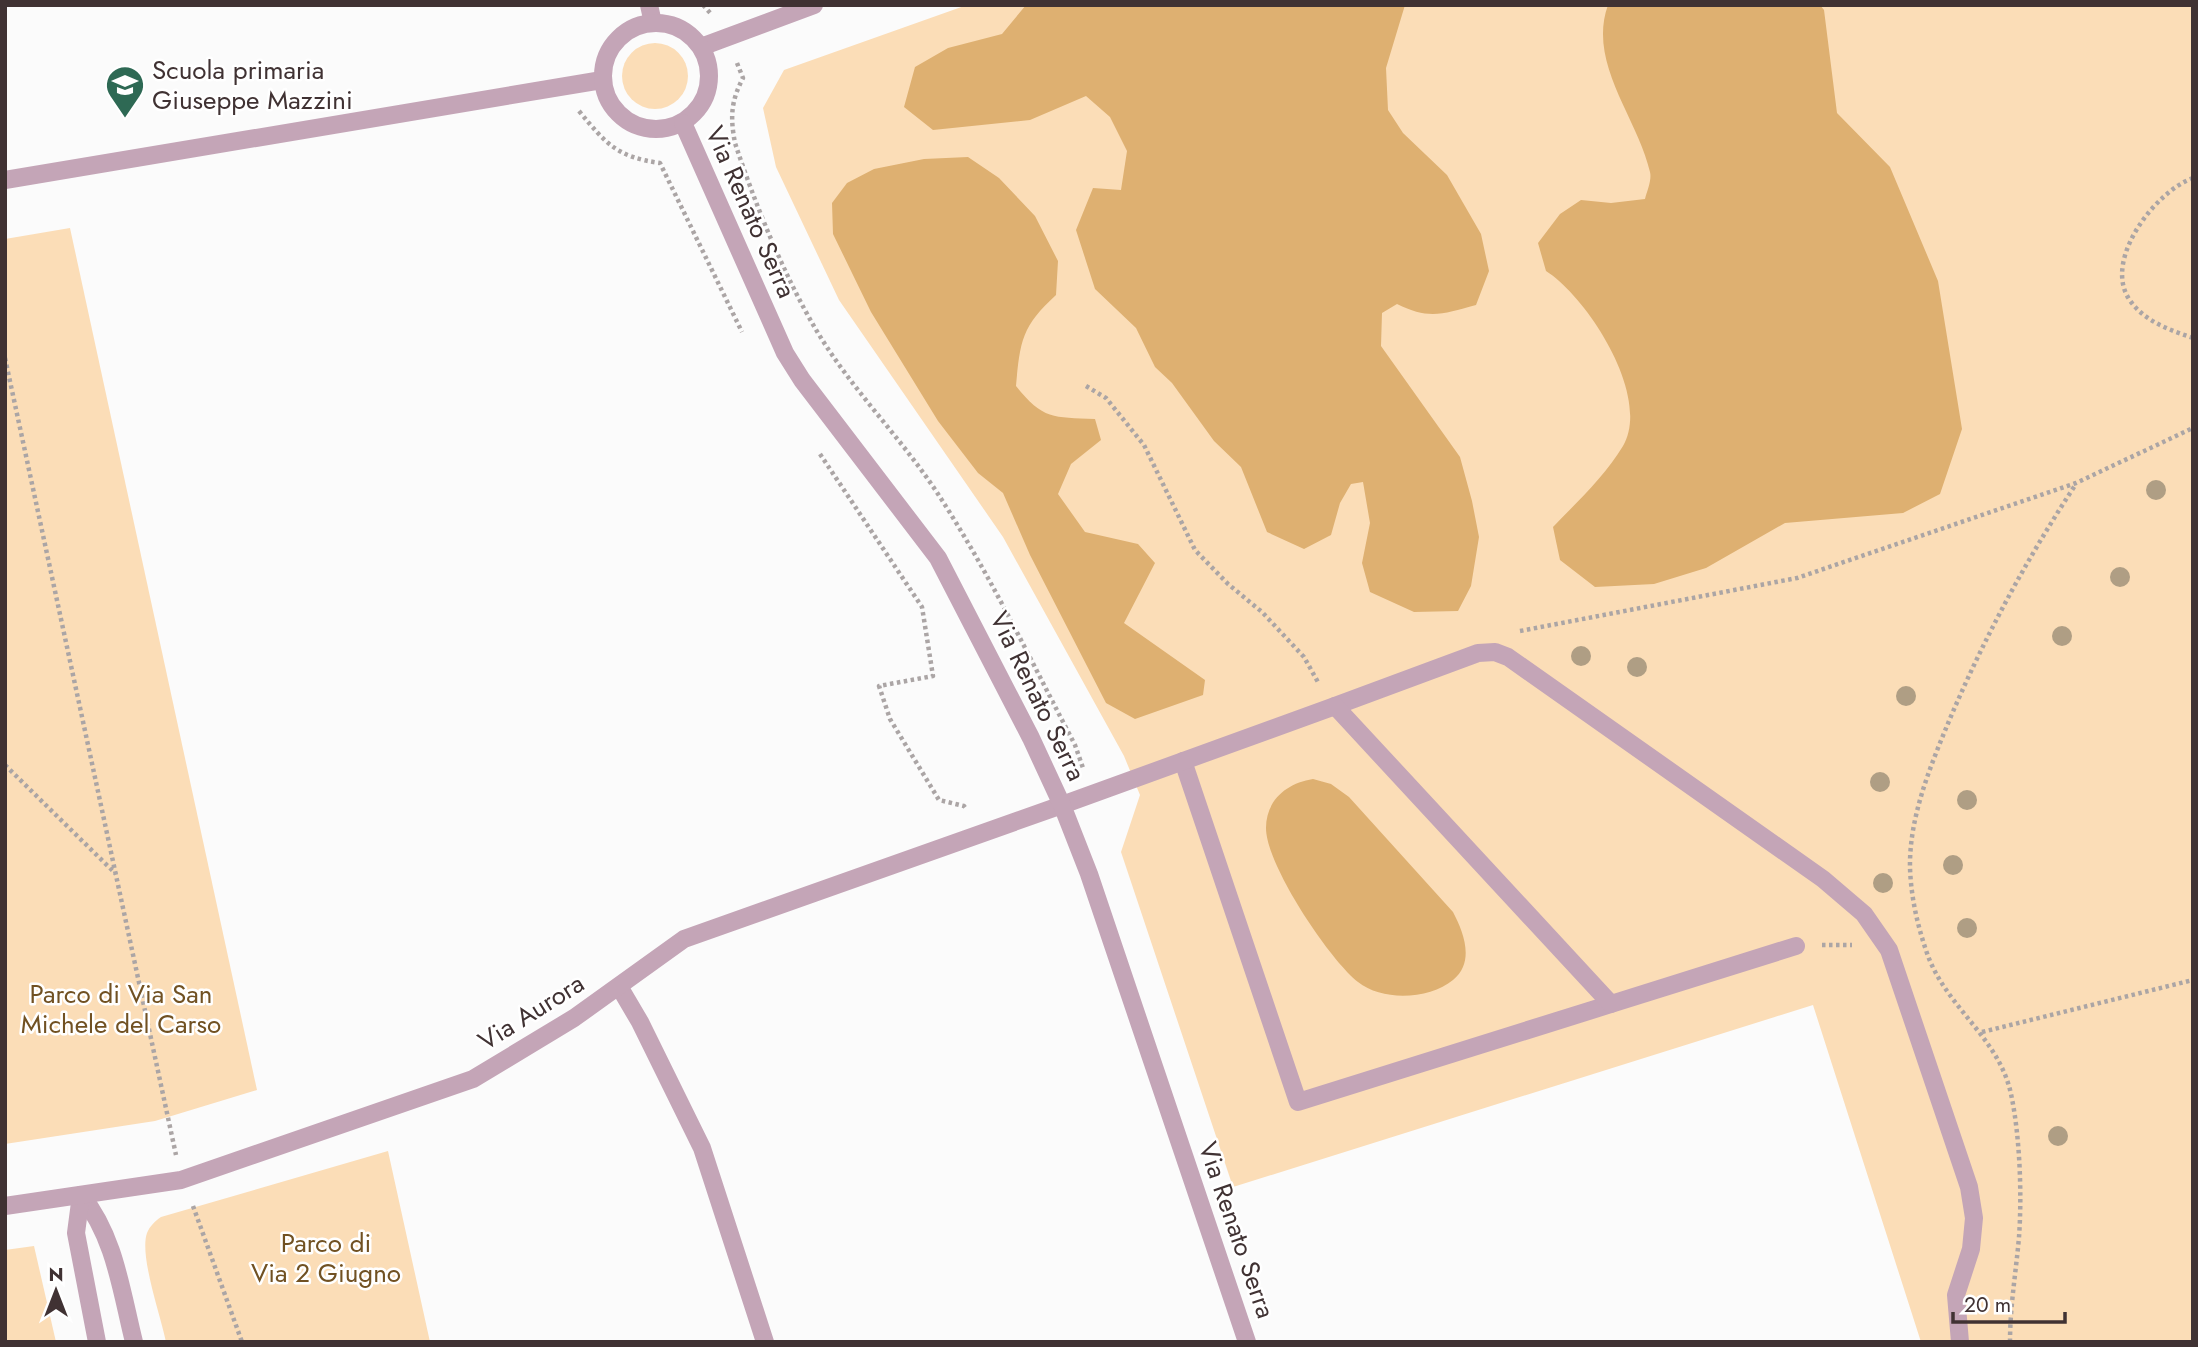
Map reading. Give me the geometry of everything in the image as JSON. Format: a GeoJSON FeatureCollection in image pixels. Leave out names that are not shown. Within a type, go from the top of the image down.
{"type":"FeatureCollection","features":[{"type":"Feature","properties":{"kind":"street"},"geometry":{"type":"LineString","coordinates":[[701,47],[814,5]]}},
{"type":"Feature","properties":{"kind":"street"},"geometry":{"type":"LineString","coordinates":[[651,14],[685,31],[701,47],[709,69],[707,93],[699,109],[683,123],[667,129],[649,130],[630,123],[611,105],[602,80],[604,65],[614,44],[651,14]]}},
{"type":"Feature","properties":{"kind":"street"},"geometry":{"type":"LineString","coordinates":[[5,180],[602,80]]}},
{"type":"Feature","properties":{"kind":"street","name":"Via Renato Serra"},"geometry":{"type":"LineString","coordinates":[[683,123],[785,353],[802,380],[938,558],[972,620],[1062,805],[1089,874],[1247,1342]]}},
{"type":"Feature","properties":{"kind":"street","name":"Via Aurora"},"geometry":{"type":"LineString","coordinates":[[5,1206],[181,1180],[473,1079],[620,988],[684,939],[1183,761],[1329,700],[1479,653],[1495,652],[1508,657],[1823,879],[1864,914],[1889,950],[1969,1188],[1974,1218],[1971,1249],[1956,1295],[1959,1342]]}},
{"type":"Feature","properties":{"kind":"street"},"geometry":{"type":"LineString","coordinates":[[1329,700],[1611,1004]]}},
{"type":"Feature","properties":{"kind":"street"},"geometry":{"type":"LineString","coordinates":[[1183,761],[1298,1102],[1796,946]]}},
{"type":"Feature","properties":{"kind":"street"},"geometry":{"type":"LineString","coordinates":[[620,988],[640,1022],[702,1148],[765,1342]]}},
{"type":"Feature","properties":{"kind":"street"},"geometry":{"type":"LineString","coordinates":[[81,1195],[76,1233],[97,1342]]}},
{"type":"Feature","properties":{"kind":"street"},"geometry":{"type":"LineString","coordinates":[[81,1195],[96,1214],[109,1241],[134,1342]]}},
{"type":"Feature","properties":{"kind":"path"},"geometry":{"type":"LineString","coordinates":[[566,114],[578,111],[600,137],[631,159],[660,163],[744,336]]}},
{"type":"Feature","properties":{"kind":"path"},"geometry":{"type":"LineString","coordinates":[[2193,178],[2175,184],[2141,223],[2127,246],[2122,272],[2129,299],[2156,324],[2193,338]]}},
{"type":"Feature","properties":{"kind":"path"},"geometry":{"type":"LineString","coordinates":[[5,358],[181,1180],[205,1234],[242,1342]]}},
{"type":"Feature","properties":{"kind":"path"},"geometry":{"type":"LineString","coordinates":[[1086,386],[1106,397],[1144,445],[1195,550],[1228,584],[1262,612],[1304,657],[1329,700]]}},
{"type":"Feature","properties":{"kind":"path"},"geometry":{"type":"LineString","coordinates":[[1519,631],[1797,578],[2076,484],[2193,428]]}},
{"type":"Feature","properties":{"kind":"path"},"geometry":{"type":"LineString","coordinates":[[816,449],[922,607],[933,676],[879,686],[890,719],[939,800],[964,806],[983,834]]}},
{"type":"Feature","properties":{"kind":"path"},"geometry":{"type":"LineString","coordinates":[[2010,1342],[2010,1307],[2019,1234],[2012,1095],[2002,1062],[1982,1032],[1951,1001],[1929,958],[1915,914],[1910,867],[1915,826],[1929,771],[1977,654],[2040,538],[2076,484]]}},
{"type":"Feature","properties":{"kind":"path"},"geometry":{"type":"LineString","coordinates":[[5,765],[116,874]]}},
{"type":"Feature","properties":{"kind":"path"},"geometry":{"type":"LineString","coordinates":[[1982,1032],[2193,980]]}},
{"type":"Feature","properties":{"kind":"green space"},"geometry":{"type":"Polygon","coordinates":[[[967,5],[2193,5],[2193,1342],[1921,1342],[1813,1005],[1233,1187],[1121,852],[1140,795],[1124,756],[1003,537],[839,300],[776,167],[763,108],[784,70],[967,5]]]}},
{"type":"Feature","properties":{"kind":"green space"},"geometry":{"type":"Polygon","coordinates":[[[655,43],[668,46],[678,53],[685,63],[688,76],[685,89],[678,99],[668,106],[655,109],[642,106],[632,99],[625,89],[622,76],[625,63],[632,53],[642,46],[655,43]]]}},
{"type":"Feature","properties":{"kind":"green space","name":"Parco di Via San Michele del Carso"},"geometry":{"type":"Polygon","coordinates":[[[70,228],[257,1090],[155,1121],[5,1144],[5,239],[70,228]]]}},
{"type":"Feature","properties":{"kind":"green space","name":"Parco di Via 2 Giugno"},"geometry":{"type":"Polygon","coordinates":[[[388,1151],[430,1342],[166,1342],[145,1243],[147,1233],[157,1220],[388,1151]]]}},
{"type":"Feature","properties":{"kind":"green space"},"geometry":{"type":"Polygon","coordinates":[[[34,1246],[56,1342],[5,1342],[5,1250],[34,1246]]]}},
{"type":"Feature","properties":{"kind":"shaded area"},"geometry":{"type":"Polygon","coordinates":[[[1026,5],[1405,5],[1386,68],[1388,110],[1403,133],[1447,175],[1481,234],[1489,271],[1476,305],[1427,314],[1397,304],[1382,313],[1381,346],[1460,457],[1472,501],[1479,537],[1471,586],[1458,611],[1414,612],[1370,592],[1362,563],[1370,523],[1363,482],[1351,484],[1340,503],[1331,535],[1304,549],[1267,532],[1241,467],[1214,441],[1172,383],[1155,367],[1136,328],[1095,289],[1076,230],[1093,188],[1121,190],[1127,151],[1110,117],[1086,96],[1030,120],[933,130],[904,107],[915,67],[948,48],[1002,34],[1026,5]]]}},
{"type":"Feature","properties":{"kind":"shaded area"},"geometry":{"type":"Polygon","coordinates":[[[1608,5],[1820,5],[1824,10],[1837,113],[1890,167],[1938,281],[1962,429],[1940,494],[1903,513],[1785,523],[1706,568],[1654,584],[1595,587],[1560,560],[1553,527],[1608,468],[1623,446],[1630,425],[1629,401],[1611,350],[1579,302],[1546,271],[1538,243],[1560,214],[1581,200],[1611,203],[1645,199],[1648,189],[1650,175],[1644,152],[1617,90],[1604,48],[1603,27],[1608,5]]]}},
{"type":"Feature","properties":{"kind":"shaded area"},"geometry":{"type":"Polygon","coordinates":[[[968,157],[999,178],[1035,216],[1058,261],[1056,295],[1036,316],[1025,335],[1016,386],[1042,411],[1059,417],[1095,419],[1101,440],[1071,464],[1058,494],[1085,532],[1138,544],[1155,563],[1124,623],[1205,680],[1203,695],[1135,719],[1106,703],[1030,555],[1003,493],[978,473],[938,421],[871,312],[833,234],[832,203],[847,183],[874,169],[924,159],[968,157]]]}},
{"type":"Feature","properties":{"kind":"shaded area"},"geometry":{"type":"Polygon","coordinates":[[[1313,779],[1331,784],[1349,797],[1453,912],[1464,938],[1466,956],[1460,973],[1453,980],[1432,991],[1419,994],[1406,996],[1380,993],[1358,982],[1316,933],[1276,864],[1266,828],[1274,801],[1295,784],[1313,779]]]}},
{"type":"Feature","properties":{"kind":"place","name":"Scuola primaria Giuseppe Mazzini"},"geometry":{"type":"Point","coordinates":[125,119]}}]}
